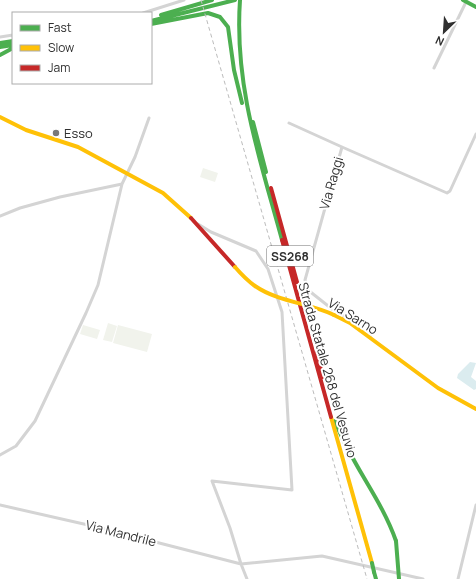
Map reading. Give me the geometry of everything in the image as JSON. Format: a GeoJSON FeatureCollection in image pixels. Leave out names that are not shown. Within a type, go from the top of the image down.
{"type":"FeatureCollection","features":[{"type":"Feature","properties":{"kind":"main road"},"geometry":{"type":"LineString","coordinates":[[152,22],[212,0]]}},
{"type":"Feature","properties":{"kind":"main road"},"geometry":{"type":"LineString","coordinates":[[152,22],[235,0]]}},
{"type":"Feature","properties":{"kind":"main road","name":"Strada Statale 268 del Vesuvio"},"geometry":{"type":"LineString","coordinates":[[242,1],[239,46],[242,86],[246,107],[256,150],[376,579]]}},
{"type":"Feature","properties":{"kind":"main road","name":"Strada Statale 268 del Vesuvio"},"geometry":{"type":"LineString","coordinates":[[242,1],[243,45],[249,106],[336,422],[348,453],[386,513],[396,541],[399,579]]}},
{"type":"Feature","properties":{"kind":"main road"},"geometry":{"type":"LineString","coordinates":[[465,1],[476,7]]}},
{"type":"Feature","properties":{"kind":"main road"},"geometry":{"type":"LineString","coordinates":[[152,22],[208,13],[216,15],[223,20],[229,32],[235,78],[249,132],[256,150]]}},
{"type":"Feature","properties":{"kind":"main road"},"geometry":{"type":"LineString","coordinates":[[0,43],[12,41]]}},
{"type":"Feature","properties":{"kind":"main road"},"geometry":{"type":"LineString","coordinates":[[0,47],[12,45]]}},
{"type":"Feature","properties":{"kind":"main road"},"geometry":{"type":"LineString","coordinates":[[0,55],[12,49]]}},
{"type":"Feature","properties":{"kind":"main road","name":"Via Sarno"},"geometry":{"type":"LineString","coordinates":[[0,117],[26,130],[78,147],[164,192],[257,288],[279,296],[316,306],[334,315],[370,337],[438,388],[476,409]]}},
{"type":"Feature","properties":{"kind":"street"},"geometry":{"type":"LineString","coordinates":[[146,12],[184,0]]}},
{"type":"Feature","properties":{"kind":"street"},"geometry":{"type":"LineString","coordinates":[[434,68],[465,1]]}},
{"type":"Feature","properties":{"kind":"street"},"geometry":{"type":"LineString","coordinates":[[0,37],[12,35]]}},
{"type":"Feature","properties":{"kind":"street"},"geometry":{"type":"LineString","coordinates":[[0,455],[16,446],[32,428],[86,313],[98,285],[122,184],[128,173],[149,118]]}},
{"type":"Feature","properties":{"kind":"street"},"geometry":{"type":"LineString","coordinates":[[289,123],[342,147]]}},
{"type":"Feature","properties":{"kind":"street","name":"Via Raggi"},"geometry":{"type":"LineString","coordinates":[[370,337],[371,331],[368,324],[352,320],[332,309],[310,293],[306,286],[305,280],[342,147],[447,193],[450,191],[476,134]]}},
{"type":"Feature","properties":{"kind":"street"},"geometry":{"type":"LineString","coordinates":[[0,216],[20,208],[60,197],[122,184]]}},
{"type":"Feature","properties":{"kind":"street"},"geometry":{"type":"LineString","coordinates":[[193,221],[211,232],[256,251],[266,265],[282,312],[292,490],[212,481],[230,528],[240,564],[247,579]]}},
{"type":"Feature","properties":{"kind":"street","name":"Via Mandrile"},"geometry":{"type":"LineString","coordinates":[[0,505],[97,527],[240,564]]}},
{"type":"Feature","properties":{"kind":"street"},"geometry":{"type":"LineString","coordinates":[[458,579],[476,505]]}},
{"type":"Feature","properties":{"kind":"street"},"geometry":{"type":"LineString","coordinates":[[240,564],[322,556],[423,579]]}},
{"type":"Feature","properties":{"kind":"shaded area"},"geometry":{"type":"Polygon","coordinates":[[[203,168],[218,173],[215,182],[200,177],[203,168]]]}},
{"type":"Feature","properties":{"kind":"shaded area"},"geometry":{"type":"Polygon","coordinates":[[[108,323],[117,326],[112,342],[103,340],[108,323]]]}},
{"type":"Feature","properties":{"kind":"shaded area"},"geometry":{"type":"Polygon","coordinates":[[[83,325],[100,330],[97,339],[80,334],[83,325]]]}},
{"type":"Feature","properties":{"kind":"shaded area"},"geometry":{"type":"Polygon","coordinates":[[[118,325],[152,334],[147,352],[113,343],[118,325]]]}},
{"type":"Feature","properties":{"kind":"shaded area"},"geometry":{"type":"Polygon","coordinates":[[[470,362],[476,363],[471,377],[476,381],[476,389],[474,390],[457,378],[458,374],[470,362]]]}},
{"type":"Feature","properties":{"kind":"railway"},"geometry":{"type":"LineString","coordinates":[[201,0],[367,579]]}},
{"type":"Feature","properties":{"kind":"traffic: fast"},"geometry":{"type":"LineString","coordinates":[[161,15],[212,0]]}},
{"type":"Feature","properties":{"kind":"traffic: fast"},"geometry":{"type":"LineString","coordinates":[[152,21],[235,0]]}},
{"type":"Feature","properties":{"kind":"traffic: fast"},"geometry":{"type":"LineString","coordinates":[[240,0],[239,31],[241,62],[250,122],[282,240]]}},
{"type":"Feature","properties":{"kind":"traffic: fast"},"geometry":{"type":"LineString","coordinates":[[463,0],[476,7]]}},
{"type":"Feature","properties":{"kind":"traffic: fast"},"geometry":{"type":"LineString","coordinates":[[152,24],[208,13],[220,17],[228,27],[234,70],[242,103]]}},
{"type":"Feature","properties":{"kind":"traffic: fast"},"geometry":{"type":"LineString","coordinates":[[0,43],[12,41]]}},
{"type":"Feature","properties":{"kind":"traffic: fast"},"geometry":{"type":"LineString","coordinates":[[0,47],[12,45]]}},
{"type":"Feature","properties":{"kind":"traffic: fast"},"geometry":{"type":"LineString","coordinates":[[0,55],[12,49]]}},
{"type":"Feature","properties":{"kind":"traffic: fast"},"geometry":{"type":"LineString","coordinates":[[253,122],[266,172]]}},
{"type":"Feature","properties":{"kind":"traffic: fast"},"geometry":{"type":"LineString","coordinates":[[335,421],[349,452],[390,525],[396,541]]}},
{"type":"Feature","properties":{"kind":"traffic: fast"},"geometry":{"type":"LineString","coordinates":[[396,541],[399,579]]}},
{"type":"Feature","properties":{"kind":"traffic: fast"},"geometry":{"type":"LineString","coordinates":[[372,563],[374,572]]}},
{"type":"Feature","properties":{"kind":"traffic: fast"},"geometry":{"type":"LineString","coordinates":[[374,572],[376,579]]}},
{"type":"Feature","properties":{"kind":"traffic: slow"},"geometry":{"type":"LineString","coordinates":[[0,117],[26,130],[78,147],[163,193],[191,218]]}},
{"type":"Feature","properties":{"kind":"traffic: slow"},"geometry":{"type":"LineString","coordinates":[[235,267],[255,286],[274,296],[334,315]]}},
{"type":"Feature","properties":{"kind":"traffic: slow"},"geometry":{"type":"LineString","coordinates":[[334,315],[350,323],[438,388],[476,409]]}},
{"type":"Feature","properties":{"kind":"traffic: slow"},"geometry":{"type":"LineString","coordinates":[[331,417],[372,563]]}},
{"type":"Feature","properties":{"kind":"traffic: jam"},"geometry":{"type":"LineString","coordinates":[[271,188],[297,282]]}},
{"type":"Feature","properties":{"kind":"traffic: jam"},"geometry":{"type":"LineString","coordinates":[[191,218],[235,267]]}},
{"type":"Feature","properties":{"kind":"traffic: jam"},"geometry":{"type":"LineString","coordinates":[[282,240],[331,417]]}},
{"type":"Feature","properties":{"kind":"traffic: jam"},"geometry":{"type":"LineString","coordinates":[[317,353],[323,377]]}},
{"type":"Feature","properties":{"kind":"place","name":"Esso"},"geometry":{"type":"Point","coordinates":[56,133]}}]}
